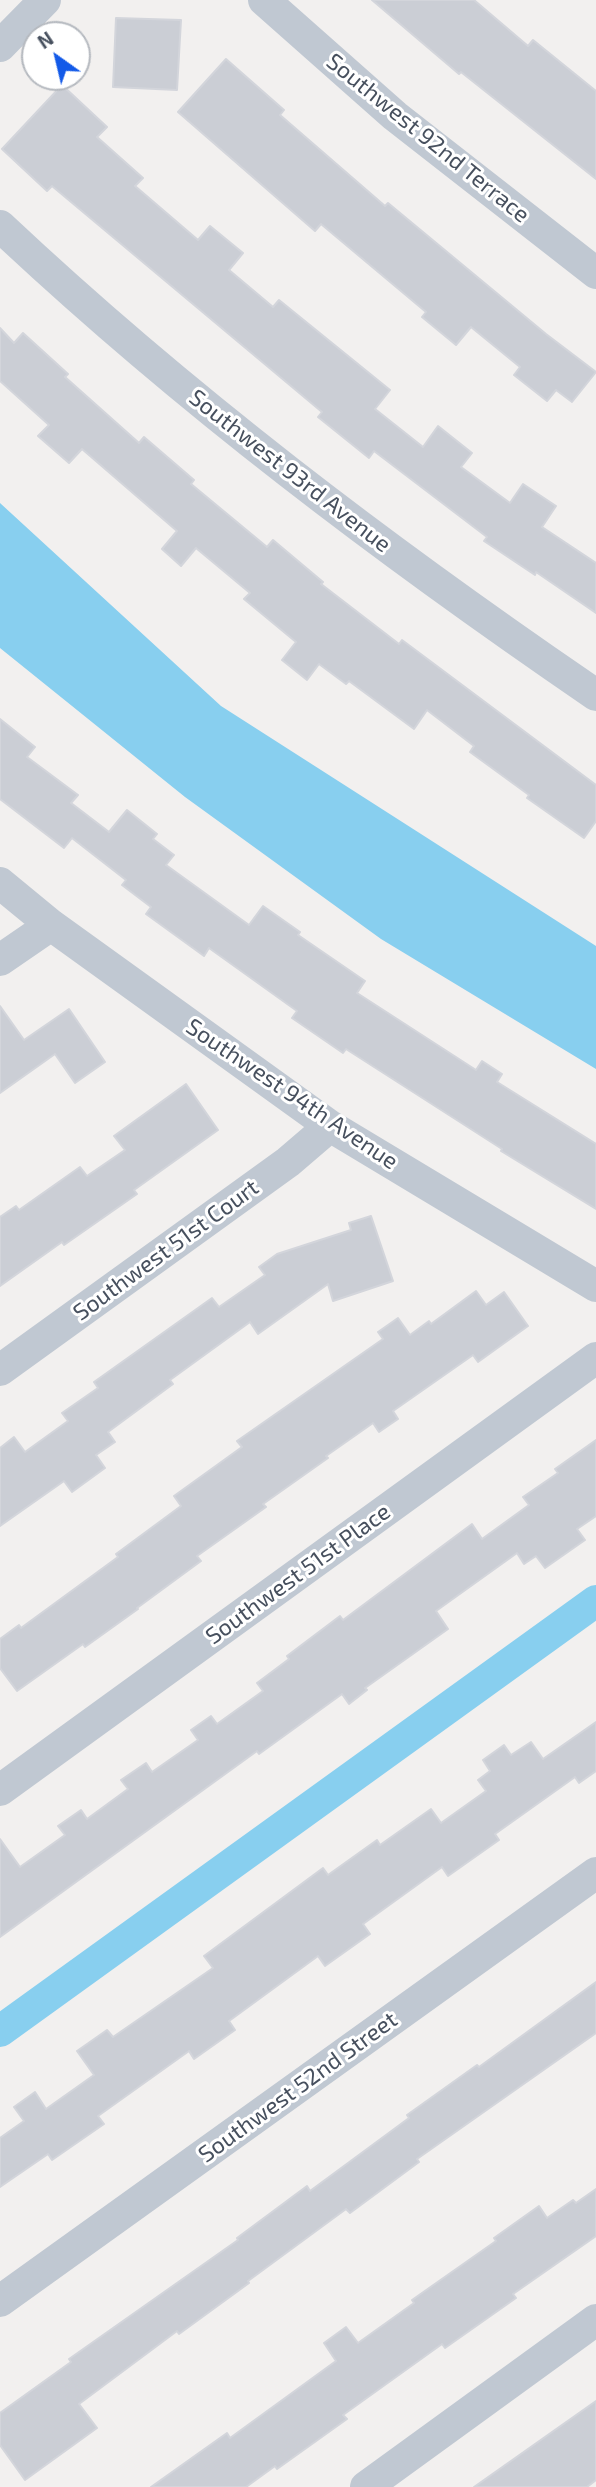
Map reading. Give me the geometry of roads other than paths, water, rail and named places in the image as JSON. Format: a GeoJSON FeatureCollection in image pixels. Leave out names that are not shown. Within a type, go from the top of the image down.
{"type":"FeatureCollection","features":[{"type":"Feature","properties":{"kind":"street"},"geometry":{"type":"LineString","coordinates":[[0,46],[45,0]]}},
{"type":"Feature","properties":{"kind":"street","name":"Southwest 92nd Terrace"},"geometry":{"type":"LineString","coordinates":[[264,0],[395,116],[596,273]]}},
{"type":"Feature","properties":{"kind":"street","name":"Southwest 93rd Avenue"},"geometry":{"type":"LineString","coordinates":[[0,226],[130,342],[273,461],[459,601],[596,695]]}},
{"type":"Feature","properties":{"kind":"street","name":"Southwest 94th Avenue"},"geometry":{"type":"LineString","coordinates":[[0,883],[51,925],[330,1126],[596,1286]]}},
{"type":"Feature","properties":{"kind":"street"},"geometry":{"type":"LineString","coordinates":[[0,960],[51,925]]}},
{"type":"Feature","properties":{"kind":"street","name":"Southwest 51st Court"},"geometry":{"type":"LineString","coordinates":[[0,1370],[288,1162],[330,1126]]}},
{"type":"Feature","properties":{"kind":"street","name":"Southwest 51st Place"},"geometry":{"type":"LineString","coordinates":[[0,1790],[596,1358]]}},
{"type":"Feature","properties":{"kind":"street","name":"Southwest 52nd Street"},"geometry":{"type":"LineString","coordinates":[[0,2301],[596,1873]]}},
{"type":"Feature","properties":{"kind":"street"},"geometry":{"type":"LineString","coordinates":[[366,2487],[596,2319]]}},
{"type":"Feature","properties":{"kind":"water"},"geometry":{"type":"Polygon","coordinates":[[[0,503],[221,706],[596,946],[596,1069],[381,939],[185,797],[0,648],[0,503]]]}},
{"type":"Feature","properties":{"kind":"waterway"},"geometry":{"type":"LineString","coordinates":[[0,2031],[596,1601]]}}]}
